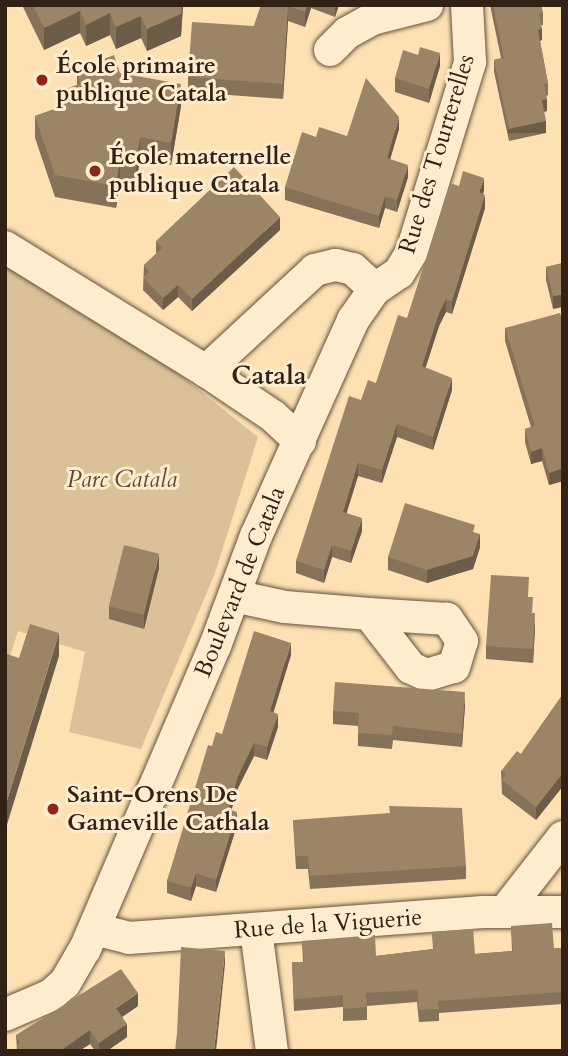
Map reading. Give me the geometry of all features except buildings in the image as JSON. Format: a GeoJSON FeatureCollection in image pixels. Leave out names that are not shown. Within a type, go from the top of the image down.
{"type":"FeatureCollection","features":[{"type":"Feature","properties":{"kind":"street"},"geometry":{"type":"LineString","coordinates":[[330,50],[347,33],[372,19],[427,5]]}},
{"type":"Feature","properties":{"kind":"street","name":"Rue des Tourterelles"},"geometry":{"type":"LineString","coordinates":[[300,440],[353,320],[375,289],[400,272],[412,251],[470,62],[467,5]]}},
{"type":"Feature","properties":{"kind":"street"},"geometry":{"type":"LineString","coordinates":[[5,247],[206,371],[273,416],[300,440]]}},
{"type":"Feature","properties":{"kind":"street"},"geometry":{"type":"LineString","coordinates":[[206,371],[315,270],[335,265],[354,269],[375,289]]}},
{"type":"Feature","properties":{"kind":"street","name":"Boulevard de Catala"},"geometry":{"type":"LineString","coordinates":[[5,1015],[33,1006],[65,983],[94,929],[300,440]]}},
{"type":"Feature","properties":{"kind":"street"},"geometry":{"type":"LineString","coordinates":[[234,596],[285,607],[369,614]]}},
{"type":"Feature","properties":{"kind":"street"},"geometry":{"type":"LineString","coordinates":[[505,911],[563,837]]}},
{"type":"Feature","properties":{"kind":"street","name":"Rue de la Viguerie"},"geometry":{"type":"LineString","coordinates":[[94,929],[129,938],[505,911],[563,912]]}},
{"type":"Feature","properties":{"kind":"street"},"geometry":{"type":"LineString","coordinates":[[256,930],[272,1051]]}},
{"type":"Feature","properties":{"kind":"green space","name":"Parc Catala"},"geometry":{"type":"Polygon","coordinates":[[[5,261],[153,353],[258,437],[215,573],[141,749],[69,732],[85,652],[18,631],[5,672],[5,261]]]}},
{"type":"Feature","properties":{"kind":"place","name":"École primaire publique Catala"},"geometry":{"type":"Point","coordinates":[42,80]}},
{"type":"Feature","properties":{"kind":"place","name":"École maternelle publique Catala"},"geometry":{"type":"Point","coordinates":[95,171]}},
{"type":"Feature","properties":{"kind":"place","name":"Saint-Orens De Gameville Cathala"},"geometry":{"type":"Point","coordinates":[53,809]}},
{"type":"Feature","properties":{"kind":"district","name":"Catala"},"geometry":{"type":"Point","coordinates":[269,376]}}]}
